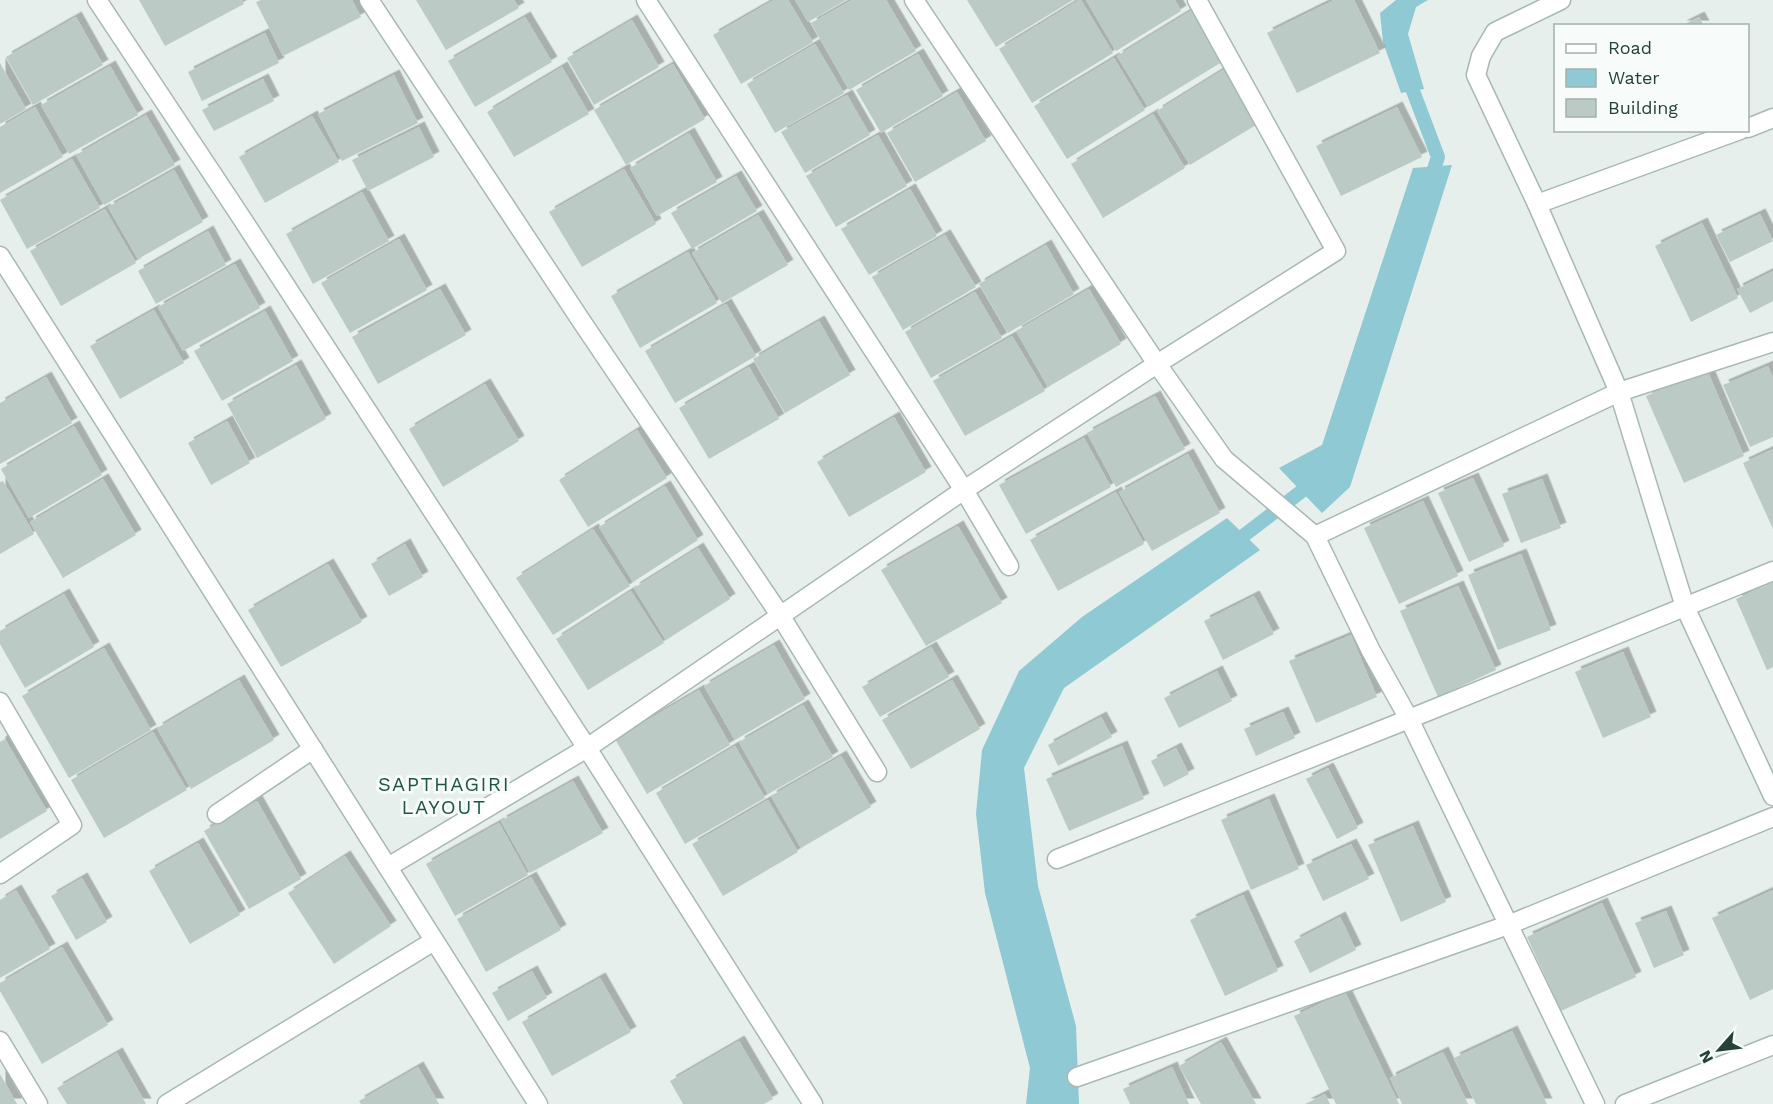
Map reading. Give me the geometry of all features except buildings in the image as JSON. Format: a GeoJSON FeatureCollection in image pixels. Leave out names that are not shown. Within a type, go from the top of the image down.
{"type":"FeatureCollection","features":[{"type":"Feature","properties":{"kind":"street"},"geometry":{"type":"LineString","coordinates":[[97,0],[587,748],[813,1104]]}},
{"type":"Feature","properties":{"kind":"street"},"geometry":{"type":"LineString","coordinates":[[369,0],[582,322],[780,615],[877,772]]}},
{"type":"Feature","properties":{"kind":"street"},"geometry":{"type":"LineString","coordinates":[[646,0],[964,490],[1010,566]]}},
{"type":"Feature","properties":{"kind":"street"},"geometry":{"type":"LineString","coordinates":[[914,0],[1157,364],[1224,459],[1316,536],[1371,651],[1409,719],[1595,1104]]}},
{"type":"Feature","properties":{"kind":"street"},"geometry":{"type":"LineString","coordinates":[[388,867],[587,748],[964,490],[1336,251],[1197,0]]}},
{"type":"Feature","properties":{"kind":"street"},"geometry":{"type":"LineString","coordinates":[[1561,0],[1495,32],[1481,56],[1476,75],[1537,204],[1619,392],[1685,607],[1773,796]]}},
{"type":"Feature","properties":{"kind":"street"},"geometry":{"type":"LineString","coordinates":[[1749,128],[1773,118]]}},
{"type":"Feature","properties":{"kind":"street"},"geometry":{"type":"LineString","coordinates":[[1537,204],[1735,132]]}},
{"type":"Feature","properties":{"kind":"street"},"geometry":{"type":"LineString","coordinates":[[0,256],[538,1104]]}},
{"type":"Feature","properties":{"kind":"street"},"geometry":{"type":"LineString","coordinates":[[1316,536],[1619,392],[1773,342]]}},
{"type":"Feature","properties":{"kind":"street"},"geometry":{"type":"LineString","coordinates":[[1057,859],[1773,571]]}},
{"type":"Feature","properties":{"kind":"street"},"geometry":{"type":"LineString","coordinates":[[0,702],[72,825],[0,874]]}},
{"type":"Feature","properties":{"kind":"street"},"geometry":{"type":"LineString","coordinates":[[217,814],[313,749]]}},
{"type":"Feature","properties":{"kind":"street"},"geometry":{"type":"LineString","coordinates":[[1077,1077],[1508,925],[1773,818]]}},
{"type":"Feature","properties":{"kind":"street"},"geometry":{"type":"LineString","coordinates":[[167,1104],[434,941]]}},
{"type":"Feature","properties":{"kind":"street"},"geometry":{"type":"LineString","coordinates":[[0,1041],[38,1104]]}},
{"type":"Feature","properties":{"kind":"street"},"geometry":{"type":"LineString","coordinates":[[1625,1104],[1773,1046]]}},
{"type":"Feature","properties":{"kind":"water"},"geometry":{"type":"Polygon","coordinates":[[[1396,0],[1428,0],[1416,7],[1408,34],[1424,89],[1401,93],[1383,42],[1380,13],[1396,0]]]}},
{"type":"Feature","properties":{"kind":"water"},"geometry":{"type":"Polygon","coordinates":[[[1452,165],[1350,487],[1322,513],[1279,468],[1322,445],[1413,168],[1452,165]]]}},
{"type":"Feature","properties":{"kind":"water"},"geometry":{"type":"Polygon","coordinates":[[[1227,518],[1260,550],[1064,688],[1024,768],[1038,886],[1076,1026],[1079,1104],[1026,1104],[1030,1068],[985,893],[976,814],[982,750],[1019,671],[1082,617],[1227,518]]]}},
{"type":"Feature","properties":{"kind":"waterway"},"geometry":{"type":"LineString","coordinates":[[1407,75],[1438,157],[1429,184]]}},
{"type":"Feature","properties":{"kind":"waterway"},"geometry":{"type":"LineString","coordinates":[[1230,546],[1315,481]]}},
{"type":"Feature","properties":{"kind":"district","name":"SAPTHAGIRI LAYOUT"},"geometry":{"type":"Point","coordinates":[444,796]}}]}
